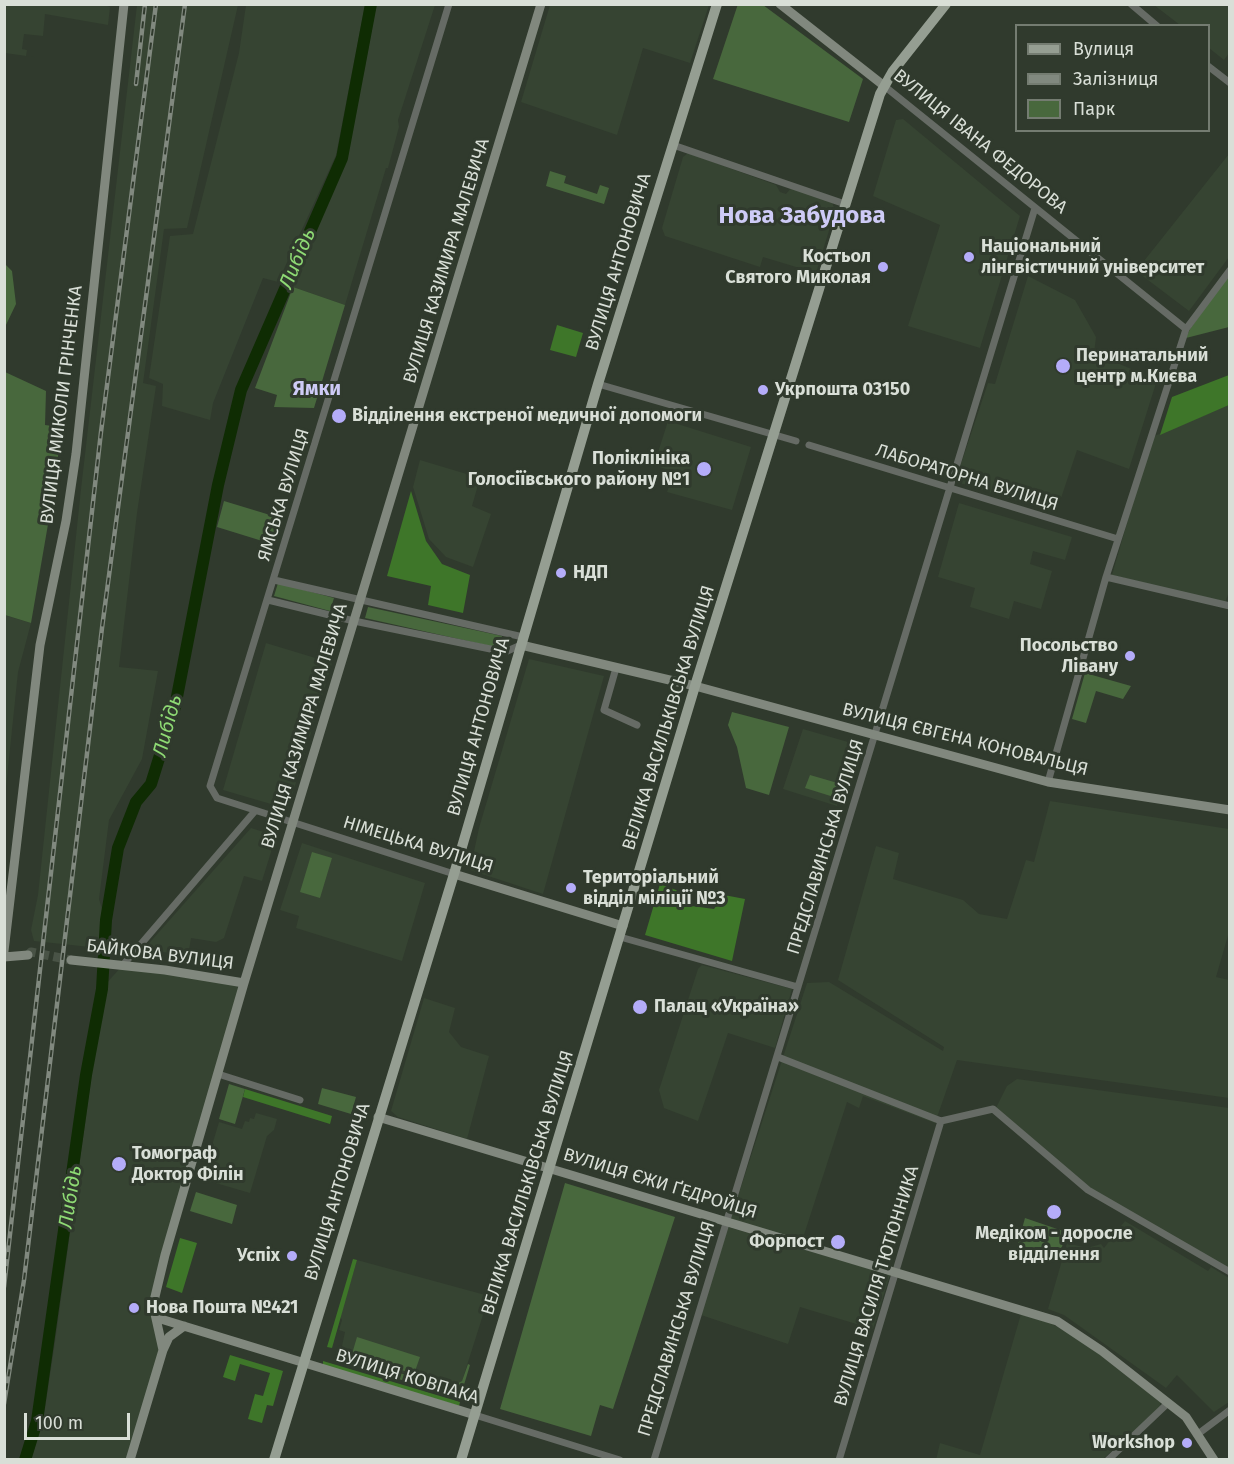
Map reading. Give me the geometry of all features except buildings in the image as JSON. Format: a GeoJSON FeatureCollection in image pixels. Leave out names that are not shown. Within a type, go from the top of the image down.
{"type":"FeatureCollection","features":[{"type":"Feature","properties":{"kind":"main road","name":"ВУЛИЦЯ МИКОЛИ ГРІНЧЕНКА"},"geometry":{"type":"LineString","coordinates":[[4,951],[40,645],[66,520],[76,454],[124,4]]}},
{"type":"Feature","properties":{"kind":"main road","name":"ВУЛИЦЯ КАЗИМИРА МАЛЕВИЧА"},"geometry":{"type":"LineString","coordinates":[[163,1350],[154,1314],[154,1295],[244,983],[542,4]]}},
{"type":"Feature","properties":{"kind":"main road","name":"ВУЛИЦЯ АНТОНОВИЧА"},"geometry":{"type":"LineString","coordinates":[[274,1460],[454,874],[598,384],[717,4]]}},
{"type":"Feature","properties":{"kind":"main road","name":"ВУЛИЦЯ ІВАНА ФЕДОРОВА"},"geometry":{"type":"LineString","coordinates":[[780,4],[883,85]]}},
{"type":"Feature","properties":{"kind":"main road","name":"ВЕЛИКА ВАСИЛЬКІВСЬКА ВУЛИЦЯ"},"geometry":{"type":"LineString","coordinates":[[461,1460],[695,686],[883,85],[946,4]]}},
{"type":"Feature","properties":{"kind":"main road","name":"ВУЛИЦЯ ЄВГЕНА КОНОВАЛЬЦЯ"},"geometry":{"type":"LineString","coordinates":[[522,641],[1048,782],[1230,810]]}},
{"type":"Feature","properties":{"kind":"main road","name":"НІМЕЦЬКА ВУЛИЦЯ"},"geometry":{"type":"LineString","coordinates":[[454,874],[623,926]]}},
{"type":"Feature","properties":{"kind":"main road"},"geometry":{"type":"LineString","coordinates":[[4,957],[28,955]]}},
{"type":"Feature","properties":{"kind":"main road","name":"БАЙКОВА ВУЛИЦЯ"},"geometry":{"type":"LineString","coordinates":[[71,960],[244,983]]}},
{"type":"Feature","properties":{"kind":"main road","name":"ВУЛИЦЯ ЄЖИ ҐЕДРОЙЦЯ"},"geometry":{"type":"LineString","coordinates":[[378,1117],[1057,1321],[1102,1351],[1186,1417],[1214,1460]]}},
{"type":"Feature","properties":{"kind":"main road","name":"ВУЛИЦЯ КОВПАКА"},"geometry":{"type":"LineString","coordinates":[[154,1314],[164,1320],[475,1414]]}},
{"type":"Feature","properties":{"kind":"main road"},"geometry":{"type":"LineString","coordinates":[[130,1460],[163,1350],[169,1337],[184,1326]]}},
{"type":"Feature","properties":{"kind":"street","name":"ЯМСЬКА ВУЛИЦЯ"},"geometry":{"type":"LineString","coordinates":[[210,786],[449,4]]}},
{"type":"Feature","properties":{"kind":"street"},"geometry":{"type":"LineString","coordinates":[[1131,4],[1155,24]]}},
{"type":"Feature","properties":{"kind":"street"},"geometry":{"type":"LineString","coordinates":[[1210,67],[1230,83]]}},
{"type":"Feature","properties":{"kind":"street","name":"ВУЛИЦЯ ІВАНА ФЕДОРОВА"},"geometry":{"type":"LineString","coordinates":[[883,85],[1186,329]]}},
{"type":"Feature","properties":{"kind":"street"},"geometry":{"type":"LineString","coordinates":[[673,146],[845,204]]}},
{"type":"Feature","properties":{"kind":"street","name":"ПРЕДСЛАВИНСЬКА ВУЛИЦЯ"},"geometry":{"type":"LineString","coordinates":[[654,1460],[1035,208]]}},
{"type":"Feature","properties":{"kind":"street"},"geometry":{"type":"LineString","coordinates":[[1048,782],[1106,577],[1186,329],[1230,270]]}},
{"type":"Feature","properties":{"kind":"street"},"geometry":{"type":"LineString","coordinates":[[598,384],[796,441]]}},
{"type":"Feature","properties":{"kind":"street","name":"ЛАБОРАТОРНА ВУЛИЦЯ"},"geometry":{"type":"LineString","coordinates":[[809,445],[1118,539]]}},
{"type":"Feature","properties":{"kind":"street"},"geometry":{"type":"LineString","coordinates":[[1106,577],[1230,606]]}},
{"type":"Feature","properties":{"kind":"street"},"geometry":{"type":"LineString","coordinates":[[274,580],[522,641]]}},
{"type":"Feature","properties":{"kind":"street"},"geometry":{"type":"LineString","coordinates":[[268,600],[354,621],[506,652],[522,641]]}},
{"type":"Feature","properties":{"kind":"street"},"geometry":{"type":"LineString","coordinates":[[616,668],[604,710],[637,725]]}},
{"type":"Feature","properties":{"kind":"street","name":"НІМЕЦЬКА ВУЛИЦЯ"},"geometry":{"type":"LineString","coordinates":[[210,786],[217,798],[454,874]]}},
{"type":"Feature","properties":{"kind":"street"},"geometry":{"type":"LineString","coordinates":[[118,965],[255,811]]}},
{"type":"Feature","properties":{"kind":"street"},"geometry":{"type":"LineString","coordinates":[[620,938],[798,987]]}},
{"type":"Feature","properties":{"kind":"street"},"geometry":{"type":"LineString","coordinates":[[778,1057],[941,1121],[993,1108],[1088,1190],[1230,1272]]}},
{"type":"Feature","properties":{"kind":"street"},"geometry":{"type":"LineString","coordinates":[[218,1074],[300,1100]]}},
{"type":"Feature","properties":{"kind":"street","name":"ВУЛИЦЯ ВАСИЛЯ ТЮТЮННИКА"},"geometry":{"type":"LineString","coordinates":[[839,1460],[898,1272],[941,1121]]}},
{"type":"Feature","properties":{"kind":"street"},"geometry":{"type":"LineString","coordinates":[[1108,1460],[1168,1403]]}},
{"type":"Feature","properties":{"kind":"street"},"geometry":{"type":"LineString","coordinates":[[1198,1434],[1230,1410]]}},
{"type":"Feature","properties":{"kind":"street","name":"ВУЛИЦЯ КОВПАКА"},"geometry":{"type":"LineString","coordinates":[[475,1414],[620,1460]]}},
{"type":"Feature","properties":{"kind":"shaded area"},"geometry":{"type":"Polygon","coordinates":[[[4,5],[105,5],[110,7],[108,25],[45,14],[43,36],[24,34],[22,49],[27,50],[26,56],[5,53],[4,5]]]}},
{"type":"Feature","properties":{"kind":"shaded area"},"geometry":{"type":"Polygon","coordinates":[[[137,5],[238,5],[187,228],[164,229],[143,383],[156,386],[137,513],[119,667],[158,671],[142,759],[109,820],[99,899],[102,909],[99,949],[94,948],[95,939],[90,939],[90,947],[34,941],[31,930],[38,895],[81,489],[137,5]]]}},
{"type":"Feature","properties":{"kind":"shaded area"},"geometry":{"type":"Polygon","coordinates":[[[246,5],[365,5],[336,155],[278,282],[263,278],[213,403],[210,420],[162,406],[163,384],[149,378],[170,236],[193,234],[239,53],[246,5]]]}},
{"type":"Feature","properties":{"kind":"shaded area"},"geometry":{"type":"Polygon","coordinates":[[[376,5],[435,5],[398,120],[399,127],[388,168],[386,168],[345,305],[293,287],[341,165],[364,72],[376,5]]]}},
{"type":"Feature","properties":{"kind":"shaded area"},"geometry":{"type":"Polygon","coordinates":[[[550,5],[709,5],[690,63],[643,48],[617,135],[521,102],[550,5]]]}},
{"type":"Feature","properties":{"kind":"shaded area"},"geometry":{"type":"Polygon","coordinates":[[[1154,5],[1229,5],[1229,53],[1224,60],[1210,49],[1210,24],[1179,24],[1154,5]]]}},
{"type":"Feature","properties":{"kind":"shaded area","name":"Національний лінгвістичний університет"},"geometry":{"type":"Polygon","coordinates":[[[903,119],[1020,216],[980,348],[908,326],[940,225],[873,196],[896,120],[903,119]]]}},
{"type":"Feature","properties":{"kind":"shaded area"},"geometry":{"type":"Polygon","coordinates":[[[688,153],[776,185],[780,192],[786,194],[791,188],[832,202],[835,211],[816,273],[763,257],[760,267],[665,236],[662,228],[683,157],[688,153]]]}},
{"type":"Feature","properties":{"kind":"shaded area"},"geometry":{"type":"Polygon","coordinates":[[[1229,154],[1229,257],[1189,311],[1136,271],[1229,154]]]}},
{"type":"Feature","properties":{"kind":"shaded area","name":"Перинатальний центр м.Києва"},"geometry":{"type":"Polygon","coordinates":[[[1028,276],[1075,300],[1096,337],[1094,353],[1157,380],[1129,469],[1077,450],[1056,513],[960,483],[956,479],[988,383],[995,384],[1028,276]]]}},
{"type":"Feature","properties":{"kind":"shaded area"},"geometry":{"type":"Polygon","coordinates":[[[1229,405],[1230,589],[1225,603],[1112,575],[1152,437],[1229,405]]]}},
{"type":"Feature","properties":{"kind":"shaded area","name":"Поліклініка Голосіївського району №1"},"geometry":{"type":"Polygon","coordinates":[[[668,421],[751,447],[732,510],[667,492],[674,472],[654,465],[668,421]]]}},
{"type":"Feature","properties":{"kind":"shaded area"},"geometry":{"type":"Polygon","coordinates":[[[420,460],[480,478],[472,506],[491,514],[473,567],[446,557],[429,539],[413,487],[420,460]]]}},
{"type":"Feature","properties":{"kind":"shaded area"},"geometry":{"type":"Polygon","coordinates":[[[959,503],[1072,537],[1065,560],[1033,551],[1030,564],[1052,571],[1041,609],[1014,601],[1009,619],[970,607],[975,588],[938,577],[959,503]]]}},
{"type":"Feature","properties":{"kind":"shaded area"},"geometry":{"type":"Polygon","coordinates":[[[4,615],[31,623],[18,672],[5,797],[4,615]]]}},
{"type":"Feature","properties":{"kind":"shaded area"},"geometry":{"type":"Polygon","coordinates":[[[266,643],[332,663],[288,809],[223,790],[266,643]]]}},
{"type":"Feature","properties":{"kind":"shaded area"},"geometry":{"type":"Polygon","coordinates":[[[529,659],[604,676],[543,894],[470,870],[479,828],[529,659]]]}},
{"type":"Feature","properties":{"kind":"shaded area"},"geometry":{"type":"Polygon","coordinates":[[[803,729],[855,744],[837,806],[783,789],[803,729]]]}},
{"type":"Feature","properties":{"kind":"shaded area"},"geometry":{"type":"Polygon","coordinates":[[[1050,801],[1229,829],[1229,932],[1216,977],[1229,980],[1229,1098],[957,1060],[935,1123],[863,1096],[859,1108],[847,1102],[802,1241],[734,1221],[731,1218],[807,983],[829,982],[943,1051],[944,1047],[838,980],[876,846],[899,853],[893,879],[963,900],[979,914],[1007,919],[1026,860],[1034,862],[1050,801]]]}},
{"type":"Feature","properties":{"kind":"shaded area"},"geometry":{"type":"Polygon","coordinates":[[[251,828],[276,836],[262,881],[244,876],[224,938],[216,942],[191,938],[188,956],[144,949],[251,828]]]}},
{"type":"Feature","properties":{"kind":"shaded area"},"geometry":{"type":"Polygon","coordinates":[[[302,843],[425,883],[402,961],[296,928],[299,916],[280,910],[302,843]]]}},
{"type":"Feature","properties":{"kind":"shaded area"},"geometry":{"type":"Polygon","coordinates":[[[123,965],[244,983],[154,1295],[163,1350],[130,1459],[31,1460],[44,1415],[92,1073],[89,1073],[103,987],[123,965]]]}},
{"type":"Feature","properties":{"kind":"shaded area"},"geometry":{"type":"Polygon","coordinates":[[[702,965],[792,989],[775,1048],[728,1033],[698,1121],[664,1108],[659,1090],[698,969],[702,965]]]}},
{"type":"Feature","properties":{"kind":"shaded area"},"geometry":{"type":"Polygon","coordinates":[[[424,998],[455,1008],[449,1032],[461,1047],[489,1056],[467,1139],[398,1117],[391,1111],[424,998]]]}},
{"type":"Feature","properties":{"kind":"shaded area"},"geometry":{"type":"Polygon","coordinates":[[[1017,1079],[1229,1108],[1229,1270],[1091,1191],[996,1108],[1007,1086],[1017,1079]]]}},
{"type":"Feature","properties":{"kind":"shaded area"},"geometry":{"type":"Polygon","coordinates":[[[256,1113],[277,1119],[274,1130],[267,1136],[250,1193],[202,1179],[219,1122],[242,1129],[245,1121],[249,1122],[250,1118],[254,1119],[256,1113]]]}},
{"type":"Feature","properties":{"kind":"shaded area"},"geometry":{"type":"Polygon","coordinates":[[[1125,1221],[1208,1271],[1211,1267],[1229,1278],[1229,1402],[1214,1412],[1177,1375],[1166,1388],[1064,1315],[1048,1309],[1067,1243],[1087,1248],[1101,1244],[1104,1248],[1125,1221]]]}},
{"type":"Feature","properties":{"kind":"shaded area"},"geometry":{"type":"Polygon","coordinates":[[[728,1227],[890,1275],[873,1329],[800,1307],[788,1344],[701,1315],[728,1227]]]}},
{"type":"Feature","properties":{"kind":"shaded area"},"geometry":{"type":"Polygon","coordinates":[[[357,1260],[489,1296],[462,1381],[450,1388],[346,1355],[342,1346],[345,1332],[339,1330],[342,1320],[340,1316],[357,1260]]]}},
{"type":"Feature","properties":{"kind":"shaded area"},"geometry":{"type":"Polygon","coordinates":[[[1021,1314],[1050,1323],[1077,1337],[1160,1402],[1160,1407],[1103,1459],[936,1460],[940,1443],[980,1455],[1021,1314]]]}},
{"type":"Feature","properties":{"kind":"green space"},"geometry":{"type":"Polygon","coordinates":[[[738,4],[763,5],[863,79],[849,122],[713,79],[738,4]]]}},
{"type":"Feature","properties":{"kind":"green space"},"geometry":{"type":"Polygon","coordinates":[[[550,171],[566,176],[564,183],[597,194],[600,185],[609,188],[604,204],[546,186],[550,171]]]}},
{"type":"Feature","properties":{"kind":"green space"},"geometry":{"type":"Polygon","coordinates":[[[5,264],[12,271],[16,304],[5,327],[5,264]]]}},
{"type":"Feature","properties":{"kind":"green space"},"geometry":{"type":"Polygon","coordinates":[[[1229,274],[1229,327],[1186,338],[1190,329],[1229,274]]]}},
{"type":"Feature","properties":{"kind":"green space"},"geometry":{"type":"Polygon","coordinates":[[[293,287],[345,305],[314,408],[274,407],[277,395],[255,388],[293,287]]]}},
{"type":"Feature","properties":{"kind":"green space"},"geometry":{"type":"Polygon","coordinates":[[[557,325],[583,333],[576,357],[550,350],[557,325]]]}},
{"type":"Feature","properties":{"kind":"green space"},"geometry":{"type":"Polygon","coordinates":[[[5,372],[46,391],[45,425],[60,427],[57,472],[31,623],[5,615],[5,372]]]}},
{"type":"Feature","properties":{"kind":"green space"},"geometry":{"type":"Polygon","coordinates":[[[1229,375],[1229,405],[1160,435],[1172,397],[1229,375]]]}},
{"type":"Feature","properties":{"kind":"green space"},"geometry":{"type":"Polygon","coordinates":[[[411,491],[426,541],[442,564],[470,575],[463,613],[428,605],[431,586],[387,576],[411,491]]]}},
{"type":"Feature","properties":{"kind":"green space"},"geometry":{"type":"Polygon","coordinates":[[[224,501],[280,518],[272,544],[217,527],[224,501]]]}},
{"type":"Feature","properties":{"kind":"green space"},"geometry":{"type":"Polygon","coordinates":[[[278,583],[334,598],[330,611],[274,596],[278,583]]]}},
{"type":"Feature","properties":{"kind":"green space"},"geometry":{"type":"Polygon","coordinates":[[[368,607],[502,636],[499,648],[365,618],[368,607]]]}},
{"type":"Feature","properties":{"kind":"green space"},"geometry":{"type":"Polygon","coordinates":[[[1085,673],[1131,686],[1123,699],[1096,691],[1086,723],[1072,719],[1085,673]]]}},
{"type":"Feature","properties":{"kind":"green space"},"geometry":{"type":"Polygon","coordinates":[[[732,712],[789,727],[769,795],[746,788],[737,747],[728,725],[732,712]]]}},
{"type":"Feature","properties":{"kind":"green space"},"geometry":{"type":"Polygon","coordinates":[[[810,775],[841,784],[837,798],[805,788],[810,775]]]}},
{"type":"Feature","properties":{"kind":"green space"},"geometry":{"type":"Polygon","coordinates":[[[312,852],[332,858],[320,898],[300,892],[312,852]]]}},
{"type":"Feature","properties":{"kind":"green space"},"geometry":{"type":"Polygon","coordinates":[[[660,884],[676,890],[692,906],[714,909],[724,895],[745,899],[732,961],[645,935],[660,884]]]}},
{"type":"Feature","properties":{"kind":"green space"},"geometry":{"type":"Polygon","coordinates":[[[229,1084],[245,1089],[235,1124],[219,1119],[229,1084]]]}},
{"type":"Feature","properties":{"kind":"green space"},"geometry":{"type":"Polygon","coordinates":[[[322,1088],[356,1097],[351,1114],[318,1104],[322,1088]]]}},
{"type":"Feature","properties":{"kind":"green space"},"geometry":{"type":"Polygon","coordinates":[[[245,1089],[332,1116],[330,1124],[243,1097],[245,1089]]]}},
{"type":"Feature","properties":{"kind":"green space"},"geometry":{"type":"Polygon","coordinates":[[[565,1183],[675,1217],[613,1409],[600,1405],[591,1436],[500,1409],[565,1183]]]}},
{"type":"Feature","properties":{"kind":"green space"},"geometry":{"type":"Polygon","coordinates":[[[196,1192],[237,1205],[232,1224],[190,1211],[196,1192]]]}},
{"type":"Feature","properties":{"kind":"green space"},"geometry":{"type":"Polygon","coordinates":[[[1025,1218],[1066,1232],[1059,1258],[1017,1247],[1025,1218]]]}},
{"type":"Feature","properties":{"kind":"green space"},"geometry":{"type":"Polygon","coordinates":[[[180,1238],[197,1243],[182,1293],[166,1287],[180,1238]]]}},
{"type":"Feature","properties":{"kind":"green space"},"geometry":{"type":"Polygon","coordinates":[[[353,1259],[357,1260],[332,1348],[327,1347],[353,1259]]]}},
{"type":"Feature","properties":{"kind":"green space"},"geometry":{"type":"Polygon","coordinates":[[[357,1337],[420,1357],[414,1374],[352,1354],[357,1337]]]}},
{"type":"Feature","properties":{"kind":"green space"},"geometry":{"type":"Polygon","coordinates":[[[230,1355],[283,1371],[273,1406],[267,1405],[262,1423],[248,1419],[255,1394],[263,1396],[270,1373],[240,1364],[235,1381],[223,1377],[230,1355]]]}},
{"type":"Feature","properties":{"kind":"green space"},"geometry":{"type":"Polygon","coordinates":[[[341,1355],[449,1388],[462,1381],[468,1364],[470,1365],[460,1398],[340,1361],[341,1355]]]}},
{"type":"Feature","properties":{"kind":"green space"},"geometry":{"type":"Polygon","coordinates":[[[323,1361],[460,1402],[459,1406],[323,1365],[323,1361]]]}},
{"type":"Feature","properties":{"kind":"waterway","name":"Либідь"},"geometry":{"type":"LineString","coordinates":[[25,1460],[37,1421],[86,1075],[102,989],[106,920],[118,848],[136,802],[151,784],[175,707],[218,485],[241,390],[342,158],[371,4]]}},
{"type":"Feature","properties":{"kind":"tunnel"},"geometry":{"type":"LineString","coordinates":[[28,955],[31,952],[71,960]]}},
{"type":"Feature","properties":{"kind":"railway"},"geometry":{"type":"LineString","coordinates":[[136,84],[145,4]]}},
{"type":"Feature","properties":{"kind":"railway"},"geometry":{"type":"LineString","coordinates":[[4,1287],[101,432],[156,4]]}},
{"type":"Feature","properties":{"kind":"railway"},"geometry":{"type":"LineString","coordinates":[[4,1404],[24,1280],[102,628],[185,4]]}},
{"type":"Feature","properties":{"kind":"place","name":"Національний лінгвістичний університет"},"geometry":{"type":"Point","coordinates":[969,257]}},
{"type":"Feature","properties":{"kind":"place","name":"Костьол Святого Миколая"},"geometry":{"type":"Point","coordinates":[883,267]}},
{"type":"Feature","properties":{"kind":"place","name":"Перинатальний центр м.Києва"},"geometry":{"type":"Point","coordinates":[1063,366]}},
{"type":"Feature","properties":{"kind":"place","name":"Укрпошта 03150"},"geometry":{"type":"Point","coordinates":[763,390]}},
{"type":"Feature","properties":{"kind":"place","name":"Відділення екстреної медичної допомоги"},"geometry":{"type":"Point","coordinates":[339,416]}},
{"type":"Feature","properties":{"kind":"place","name":"Поліклініка Голосіївського району №1"},"geometry":{"type":"Point","coordinates":[704,469]}},
{"type":"Feature","properties":{"kind":"place","name":"НДП"},"geometry":{"type":"Point","coordinates":[561,573]}},
{"type":"Feature","properties":{"kind":"place","name":"Посольство Лівану"},"geometry":{"type":"Point","coordinates":[1130,656]}},
{"type":"Feature","properties":{"kind":"place","name":"Територіальний відділ міліції №3"},"geometry":{"type":"Point","coordinates":[571,888]}},
{"type":"Feature","properties":{"kind":"place","name":"Палац «Україна»"},"geometry":{"type":"Point","coordinates":[640,1007]}},
{"type":"Feature","properties":{"kind":"place","name":"Томограф Доктор Філін"},"geometry":{"type":"Point","coordinates":[119,1164]}},
{"type":"Feature","properties":{"kind":"place","name":"Медіком - доросле відділення"},"geometry":{"type":"Point","coordinates":[1054,1212]}},
{"type":"Feature","properties":{"kind":"place","name":"Форпост"},"geometry":{"type":"Point","coordinates":[838,1242]}},
{"type":"Feature","properties":{"kind":"place","name":"Успіх"},"geometry":{"type":"Point","coordinates":[292,1256]}},
{"type":"Feature","properties":{"kind":"place","name":"Нова Пошта №421"},"geometry":{"type":"Point","coordinates":[134,1308]}},
{"type":"Feature","properties":{"kind":"place","name":"Workshop"},"geometry":{"type":"Point","coordinates":[1187,1443]}},
{"type":"Feature","properties":{"kind":"district","name":"Нова Забудова"},"geometry":{"type":"Point","coordinates":[802,216]}},
{"type":"Feature","properties":{"kind":"district","name":"Ямки"},"geometry":{"type":"Point","coordinates":[317,389]}}]}
